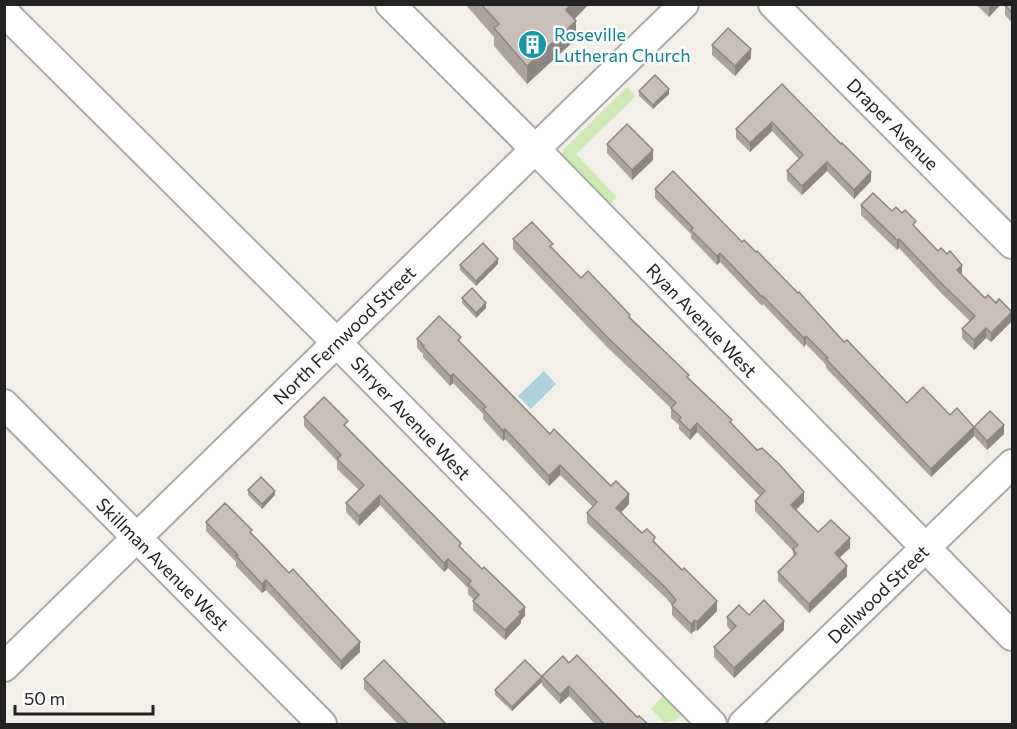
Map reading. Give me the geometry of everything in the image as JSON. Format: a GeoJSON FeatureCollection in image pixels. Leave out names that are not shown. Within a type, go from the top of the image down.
{"type":"FeatureCollection","features":[{"type":"Feature","properties":{"kind":"street","name":"Ryan Avenue West"},"geometry":{"type":"LineString","coordinates":[[390,4],[1012,636]]}},
{"type":"Feature","properties":{"kind":"street","name":"North Fernwood Street"},"geometry":{"type":"LineString","coordinates":[[4,667],[684,4]]}},
{"type":"Feature","properties":{"kind":"street","name":"Draper Avenue"},"geometry":{"type":"LineString","coordinates":[[773,4],[1012,244]]}},
{"type":"Feature","properties":{"kind":"street","name":"Shryer Avenue West"},"geometry":{"type":"LineString","coordinates":[[4,12],[336,342],[712,724]]}},
{"type":"Feature","properties":{"kind":"street","name":"Skillman Avenue West"},"geometry":{"type":"LineString","coordinates":[[4,404],[322,724]]}},
{"type":"Feature","properties":{"kind":"street","name":"Dellwood Street"},"geometry":{"type":"LineString","coordinates":[[743,724],[1012,464]]}},
{"type":"Feature","properties":{"kind":"green space"},"geometry":{"type":"Polygon","coordinates":[[[627,87],[636,96],[576,154],[617,197],[607,207],[561,156],[563,150],[627,87]]]}},
{"type":"Feature","properties":{"kind":"green space"},"geometry":{"type":"Polygon","coordinates":[[[665,694],[684,713],[676,720],[665,723],[651,709],[665,694]]]}},
{"type":"Feature","properties":{"kind":"water"},"geometry":{"type":"Polygon","coordinates":[[[544,371],[556,384],[531,409],[518,396],[544,371]]]}},
{"type":"Feature","properties":{"kind":"building","name":"Roseville Lutheran Church"},"geometry":{"type":"Polygon","coordinates":[[[481,4],[571,4],[566,10],[576,21],[527,66],[494,28],[499,24],[481,4]]]}},
{"type":"Feature","properties":{"kind":"building"},"geometry":{"type":"Polygon","coordinates":[[[1012,4],[1012,13],[1005,5],[1012,4]]]}},
{"type":"Feature","properties":{"kind":"building"},"geometry":{"type":"Polygon","coordinates":[[[728,28],[751,49],[735,66],[712,45],[728,28]]]}},
{"type":"Feature","properties":{"kind":"building"},"geometry":{"type":"Polygon","coordinates":[[[655,75],[669,89],[653,105],[639,91],[655,75]]]}},
{"type":"Feature","properties":{"kind":"building"},"geometry":{"type":"Polygon","coordinates":[[[782,84],[871,172],[854,190],[827,162],[802,186],[787,171],[803,155],[772,122],[750,143],[736,129],[782,84]]]}},
{"type":"Feature","properties":{"kind":"building"},"geometry":{"type":"Polygon","coordinates":[[[627,124],[653,150],[632,170],[607,144],[627,124]]]}},
{"type":"Feature","properties":{"kind":"building"},"geometry":{"type":"Polygon","coordinates":[[[673,171],[742,242],[744,240],[757,251],[799,292],[844,342],[847,340],[907,403],[923,387],[950,415],[957,408],[974,427],[931,469],[826,359],[828,358],[806,336],[804,338],[720,253],[717,256],[655,189],[673,171]]]}},
{"type":"Feature","properties":{"kind":"building"},"geometry":{"type":"Polygon","coordinates":[[[873,193],[892,211],[896,207],[902,213],[905,210],[916,221],[913,225],[938,251],[941,248],[947,254],[950,251],[962,265],[957,270],[985,298],[988,295],[996,303],[999,299],[1012,312],[991,333],[986,328],[974,340],[962,329],[975,316],[899,239],[897,240],[861,205],[873,193]]]}},
{"type":"Feature","properties":{"kind":"building"},"geometry":{"type":"Polygon","coordinates":[[[532,222],[553,244],[550,246],[581,278],[588,271],[630,315],[629,317],[732,420],[730,422],[757,450],[762,448],[779,464],[804,492],[791,505],[818,532],[831,520],[850,538],[835,553],[847,566],[809,604],[778,572],[796,554],[793,549],[798,545],[755,501],[765,491],[697,423],[690,431],[679,420],[681,417],[671,408],[676,403],[608,338],[513,239],[532,222]]]}},
{"type":"Feature","properties":{"kind":"building"},"geometry":{"type":"Polygon","coordinates":[[[483,243],[498,259],[476,281],[460,265],[483,243]]]}},
{"type":"Feature","properties":{"kind":"building"},"geometry":{"type":"Polygon","coordinates":[[[472,288],[486,303],[476,313],[462,298],[472,288]]]}},
{"type":"Feature","properties":{"kind":"building"},"geometry":{"type":"Polygon","coordinates":[[[439,316],[461,337],[458,340],[550,434],[554,429],[611,486],[616,481],[629,494],[616,508],[642,533],[647,529],[655,537],[653,541],[717,601],[697,622],[695,620],[691,624],[672,605],[676,600],[665,587],[587,513],[597,502],[560,465],[549,476],[505,429],[503,431],[483,409],[486,407],[453,374],[450,376],[423,347],[417,339],[439,316]]]}},
{"type":"Feature","properties":{"kind":"building"},"geometry":{"type":"Polygon","coordinates":[[[324,397],[348,421],[344,425],[461,543],[459,546],[525,607],[505,630],[473,601],[479,595],[468,584],[471,581],[448,559],[444,563],[380,495],[359,516],[346,503],[364,485],[337,459],[341,455],[304,417],[324,397]]]}},
{"type":"Feature","properties":{"kind":"building"},"geometry":{"type":"Polygon","coordinates":[[[990,411],[1004,425],[987,441],[974,427],[990,411]]]}},
{"type":"Feature","properties":{"kind":"building"},"geometry":{"type":"Polygon","coordinates":[[[261,477],[275,491],[262,504],[248,490],[261,477]]]}},
{"type":"Feature","properties":{"kind":"building"},"geometry":{"type":"Polygon","coordinates":[[[225,503],[289,573],[293,569],[360,642],[341,661],[266,580],[262,584],[206,522],[225,503]]]}},
{"type":"Feature","properties":{"kind":"building"},"geometry":{"type":"Polygon","coordinates":[[[764,600],[784,621],[734,668],[714,647],[736,626],[727,617],[739,605],[749,615],[764,600]]]}},
{"type":"Feature","properties":{"kind":"building"},"geometry":{"type":"Polygon","coordinates":[[[577,655],[637,717],[639,716],[648,724],[604,724],[569,686],[560,695],[542,676],[563,656],[569,663],[577,655]]]}},
{"type":"Feature","properties":{"kind":"building"},"geometry":{"type":"Polygon","coordinates":[[[384,660],[446,724],[408,724],[364,679],[384,660]]]}},
{"type":"Feature","properties":{"kind":"building"},"geometry":{"type":"Polygon","coordinates":[[[525,660],[542,677],[512,707],[495,690],[525,660]]]}},
{"type":"Feature","properties":{"kind":"place","name":"Roseville Lutheran Church"},"geometry":{"type":"Point","coordinates":[533,44]}}]}
